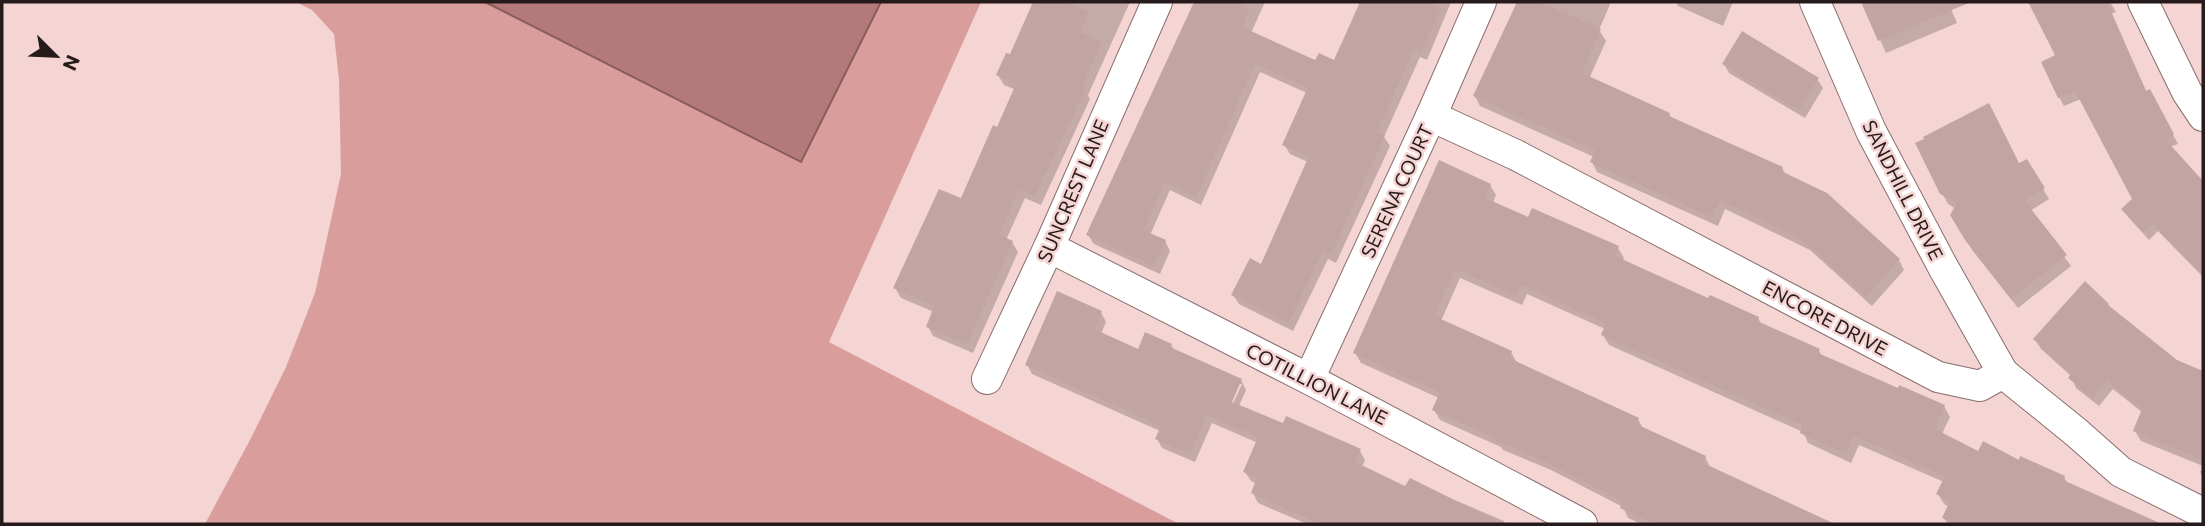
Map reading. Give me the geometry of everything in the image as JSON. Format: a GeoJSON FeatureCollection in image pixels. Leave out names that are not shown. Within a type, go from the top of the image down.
{"type":"FeatureCollection","features":[{"type":"Feature","properties":{"kind":"street","name":"SUNCREST LANE"},"geometry":{"type":"LineString","coordinates":[[987,379],[1049,247],[1157,2]]}},
{"type":"Feature","properties":{"kind":"street","name":"SERENA COURT"},"geometry":{"type":"LineString","coordinates":[[1309,379],[1432,116],[1481,2]]}},
{"type":"Feature","properties":{"kind":"street","name":"SANDHILL DRIVE"},"geometry":{"type":"LineString","coordinates":[[1815,2],[1871,131],[2003,373]]}},
{"type":"Feature","properties":{"kind":"street"},"geometry":{"type":"LineString","coordinates":[[2143,2],[2187,92],[2203,116]]}},
{"type":"Feature","properties":{"kind":"street","name":"ENCORE DRIVE"},"geometry":{"type":"LineString","coordinates":[[1432,116],[1516,156],[1938,377],[1980,386],[2003,373]]}},
{"type":"Feature","properties":{"kind":"street","name":"COTILLION LANE"},"geometry":{"type":"LineString","coordinates":[[1049,247],[1309,379],[1582,524]]}},
{"type":"Feature","properties":{"kind":"street"},"geometry":{"type":"LineString","coordinates":[[2003,373],[2121,472],[2203,513]]}},
{"type":"Feature","properties":{"kind":"shaded area"},"geometry":{"type":"Polygon","coordinates":[[[296,2],[485,2],[801,162],[881,2],[981,2],[829,342],[1179,524],[205,524],[286,367],[315,293],[341,174],[339,80],[334,34],[312,10],[296,2]]]}},
{"type":"Feature","properties":{"kind":"shaded area"},"geometry":{"type":"Polygon","coordinates":[[[485,2],[881,2],[801,162],[485,2]]]}},
{"type":"Feature","properties":{"kind":"building"},"geometry":{"type":"Polygon","coordinates":[[[1033,2],[1067,2],[1089,12],[1080,32],[1102,42],[1082,87],[1086,88],[1035,196],[1019,189],[999,235],[1013,241],[967,344],[926,327],[934,306],[893,288],[939,189],[961,198],[993,125],[997,127],[1016,84],[996,75],[1006,53],[1010,54],[1033,2]]]}},
{"type":"Feature","properties":{"kind":"building"},"geometry":{"type":"Polygon","coordinates":[[[1194,2],[1237,2],[1250,8],[1242,27],[1315,60],[1319,53],[1334,60],[1360,2],[1428,2],[1441,8],[1421,52],[1414,49],[1377,132],[1385,135],[1331,254],[1323,251],[1288,323],[1231,295],[1250,258],[1261,264],[1309,156],[1282,145],[1308,87],[1255,64],[1196,197],[1165,182],[1143,230],[1166,240],[1154,266],[1086,235],[1194,2]]]}},
{"type":"Feature","properties":{"kind":"building"},"geometry":{"type":"Polygon","coordinates":[[[1517,2],[1539,2],[1601,29],[1582,73],[1783,167],[1781,171],[1827,193],[1900,259],[1866,297],[1802,240],[1720,200],[1712,217],[1590,162],[1595,150],[1473,96],[1517,2]]]}},
{"type":"Feature","properties":{"kind":"building"},"geometry":{"type":"Polygon","coordinates":[[[1861,2],[1971,2],[1878,41],[1861,2]]]}},
{"type":"Feature","properties":{"kind":"building"},"geometry":{"type":"Polygon","coordinates":[[[2028,2],[2107,2],[2146,91],[2150,89],[2174,134],[2165,139],[2203,181],[2203,275],[2152,224],[2143,232],[2121,209],[2132,199],[2075,91],[2058,98],[2041,62],[2055,55],[2028,2]]]}},
{"type":"Feature","properties":{"kind":"building"},"geometry":{"type":"Polygon","coordinates":[[[1742,31],[1819,78],[1799,110],[1722,64],[1742,31]]]}},
{"type":"Feature","properties":{"kind":"building"},"geometry":{"type":"Polygon","coordinates":[[[1989,103],[2019,163],[2027,159],[2045,188],[2024,200],[2067,255],[2011,299],[1965,240],[1950,215],[1957,203],[1940,194],[1915,143],[1989,103]]]}},
{"type":"Feature","properties":{"kind":"building"},"geometry":{"type":"Polygon","coordinates":[[[1439,160],[1491,184],[1485,198],[1528,217],[1532,208],[1619,246],[1615,256],[1708,298],[1710,295],[1759,317],[1757,321],[1820,349],[1818,353],[1945,405],[1935,429],[1978,451],[1983,441],[2019,460],[2020,456],[2065,476],[2063,480],[2162,524],[1955,524],[1942,518],[1950,501],[1936,494],[1945,476],[1854,436],[1846,454],[1800,433],[1803,425],[1601,335],[1606,323],[1521,285],[1516,296],[1455,269],[1434,316],[1512,351],[1509,358],[1639,418],[1636,424],[1706,456],[1703,463],[1835,524],[1656,524],[1620,508],[1623,501],[1544,461],[1495,440],[1496,438],[1432,410],[1440,392],[1353,353],[1439,160]]]}},
{"type":"Feature","properties":{"kind":"building"},"geometry":{"type":"Polygon","coordinates":[[[2085,281],[2108,305],[2177,360],[2203,371],[2203,460],[2133,431],[2142,409],[2107,380],[2093,398],[2068,378],[2071,374],[2033,339],[2085,281]]]}},
{"type":"Feature","properties":{"kind":"building"},"geometry":{"type":"Polygon","coordinates":[[[1057,291],[1102,311],[1094,329],[1138,349],[1145,332],[1172,344],[1170,347],[1242,379],[1232,402],[1283,423],[1286,416],[1361,449],[1355,462],[1405,486],[1410,478],[1503,524],[1320,524],[1251,493],[1257,478],[1243,472],[1258,437],[1207,415],[1190,454],[1155,439],[1161,426],[1025,365],[1057,291]]]}}]}
